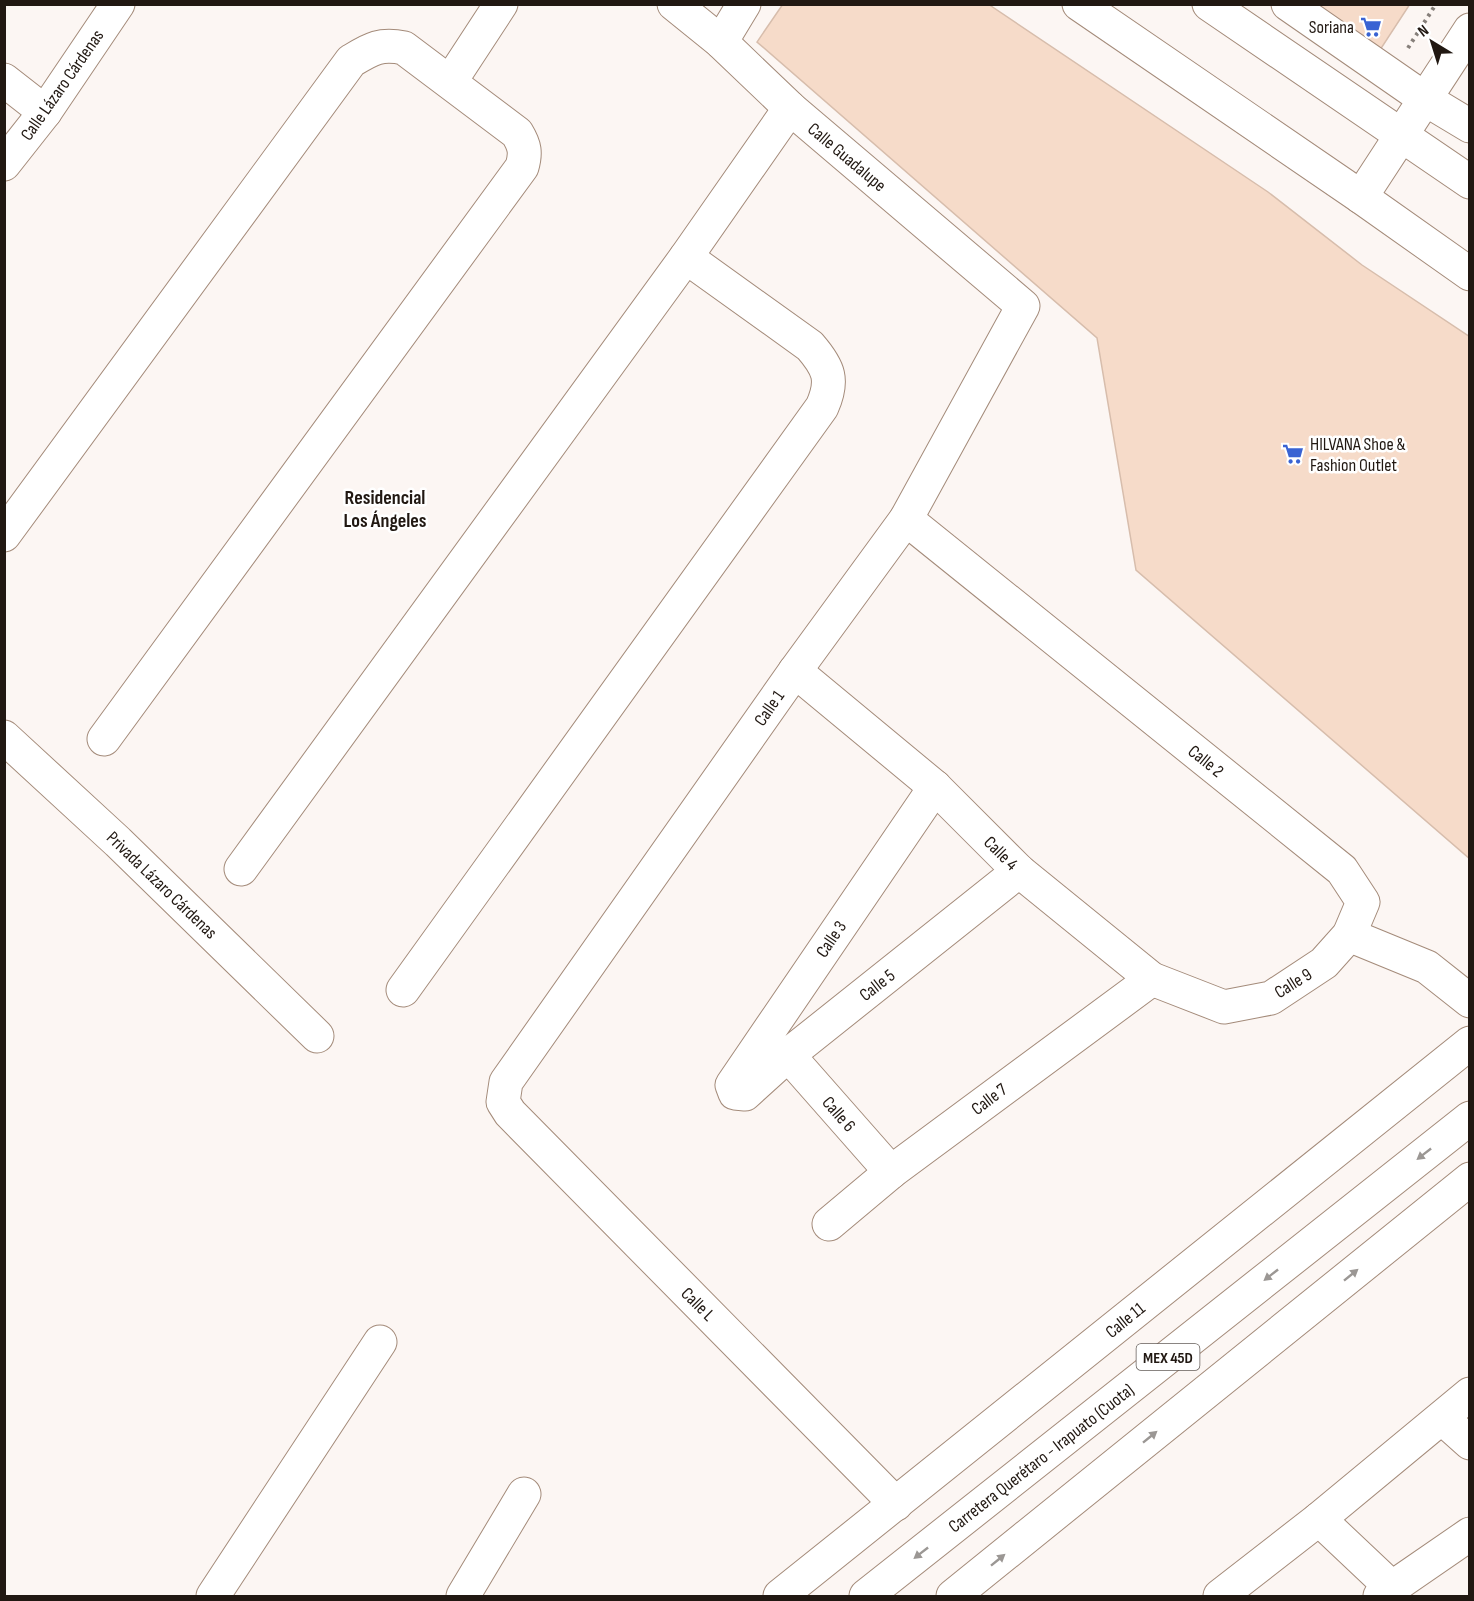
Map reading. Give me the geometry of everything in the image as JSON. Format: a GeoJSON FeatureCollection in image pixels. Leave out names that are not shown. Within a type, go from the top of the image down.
{"type":"FeatureCollection","features":[{"type":"Feature","properties":{"kind":"main road","name":"Calle Lázaro Cárdenas"},"geometry":{"type":"LineString","coordinates":[[4,164],[45,112],[118,4]]}},
{"type":"Feature","properties":{"kind":"main road"},"geometry":{"type":"LineString","coordinates":[[450,82],[501,4]]}},
{"type":"Feature","properties":{"kind":"main road","name":"Calle Guadalupe"},"geometry":{"type":"LineString","coordinates":[[674,4],[721,42],[790,108],[1023,306]]}},
{"type":"Feature","properties":{"kind":"main road"},"geometry":{"type":"LineString","coordinates":[[721,42],[744,4]]}},
{"type":"Feature","properties":{"kind":"main road"},"geometry":{"type":"LineString","coordinates":[[1079,4],[1470,274]]}},
{"type":"Feature","properties":{"kind":"main road"},"geometry":{"type":"LineString","coordinates":[[1209,4],[1470,182]]}},
{"type":"Feature","properties":{"kind":"main road"},"geometry":{"type":"LineString","coordinates":[[1288,4],[1425,99],[1470,126]]}},
{"type":"Feature","properties":{"kind":"main road"},"geometry":{"type":"LineString","coordinates":[[1361,197],[1470,30]]}},
{"type":"Feature","properties":{"kind":"main road"},"geometry":{"type":"LineString","coordinates":[[4,535],[351,61],[372,48],[390,45],[404,48],[517,133],[524,145],[525,156],[522,167],[104,739]]}},
{"type":"Feature","properties":{"kind":"main road"},"geometry":{"type":"LineString","coordinates":[[4,80],[45,112]]}},
{"type":"Feature","properties":{"kind":"main road"},"geometry":{"type":"LineString","coordinates":[[241,869],[686,256],[790,108]]}},
{"type":"Feature","properties":{"kind":"main road"},"geometry":{"type":"LineString","coordinates":[[403,990],[822,407],[828,394],[829,379],[823,361],[810,346],[686,256]]}},
{"type":"Feature","properties":{"kind":"main road","name":"Calle 1"},"geometry":{"type":"LineString","coordinates":[[503,1102],[506,1083],[795,671],[906,519],[1023,306]]}},
{"type":"Feature","properties":{"kind":"main road","name":"Calle 2"},"geometry":{"type":"LineString","coordinates":[[906,519],[1341,870],[1363,902],[1349,935]]}},
{"type":"Feature","properties":{"kind":"main road","name":"Calle 4"},"geometry":{"type":"LineString","coordinates":[[795,671],[935,787],[1019,871],[1152,979],[1224,1007]]}},
{"type":"Feature","properties":{"kind":"main road","name":"Privada Lázaro Cárdenas"},"geometry":{"type":"LineString","coordinates":[[4,737],[118,842],[317,1036]]}},
{"type":"Feature","properties":{"kind":"main road","name":"Calle 3"},"geometry":{"type":"LineString","coordinates":[[735,1093],[732,1085],[935,787]]}},
{"type":"Feature","properties":{"kind":"main road","name":"Calle 5"},"geometry":{"type":"LineString","coordinates":[[735,1093],[745,1094],[788,1055],[1019,871]]}},
{"type":"Feature","properties":{"kind":"main road"},"geometry":{"type":"LineString","coordinates":[[1349,935],[1427,967],[1470,1000]]}},
{"type":"Feature","properties":{"kind":"main road","name":"Calle 9"},"geometry":{"type":"LineString","coordinates":[[1224,1007],[1271,998],[1324,963],[1349,935]]}},
{"type":"Feature","properties":{"kind":"main road","name":"Calle 7"},"geometry":{"type":"LineString","coordinates":[[829,1224],[891,1172],[1152,979]]}},
{"type":"Feature","properties":{"kind":"main road","name":"Calle 11"},"geometry":{"type":"LineString","coordinates":[[780,1596],[1470,1043]]}},
{"type":"Feature","properties":{"kind":"main road","name":"Calle 6"},"geometry":{"type":"LineString","coordinates":[[788,1055],[891,1172]]}},
{"type":"Feature","properties":{"kind":"main road","name":"Calle L"},"geometry":{"type":"LineString","coordinates":[[503,1102],[527,1130],[896,1504]]}},
{"type":"Feature","properties":{"kind":"main road","name":"Carretera Querétaro - Irapuato (Cuota)"},"geometry":{"type":"LineString","coordinates":[[866,1596],[1470,1118]]}},
{"type":"Feature","properties":{"kind":"main road","name":"MEX 45D"},"geometry":{"type":"LineString","coordinates":[[953,1596],[1470,1179]]}},
{"type":"Feature","properties":{"kind":"main road"},"geometry":{"type":"LineString","coordinates":[[215,1596],[380,1342]]}},
{"type":"Feature","properties":{"kind":"main road"},"geometry":{"type":"LineString","coordinates":[[1220,1596],[1319,1519],[1470,1394]]}},
{"type":"Feature","properties":{"kind":"main road"},"geometry":{"type":"LineString","coordinates":[[1442,1418],[1470,1443]]}},
{"type":"Feature","properties":{"kind":"main road"},"geometry":{"type":"LineString","coordinates":[[463,1596],[524,1494]]}},
{"type":"Feature","properties":{"kind":"main road"},"geometry":{"type":"LineString","coordinates":[[1319,1519],[1385,1592],[1470,1534]]}},
{"type":"Feature","properties":{"kind":"path"},"geometry":{"type":"LineString","coordinates":[[1391,74],[1436,4]]}},
{"type":"Feature","properties":{"kind":"building","name":"HILVANA Shoe & Fashion Outlet"},"geometry":{"type":"Polygon","coordinates":[[[783,4],[988,4],[1268,192],[1362,265],[1470,337],[1470,859],[1136,570],[1097,338],[757,42],[783,4]]]}},
{"type":"Feature","properties":{"kind":"building","name":"Soriana"},"geometry":{"type":"Polygon","coordinates":[[[1313,4],[1410,4],[1380,50],[1313,4]]]}},
{"type":"Feature","properties":{"kind":"place","name":"Soriana"},"geometry":{"type":"Point","coordinates":[1371,27]}},
{"type":"Feature","properties":{"kind":"place","name":"HILVANA Shoe & Fashion Outlet"},"geometry":{"type":"Point","coordinates":[1293,454]}},
{"type":"Feature","properties":{"kind":"district","name":"Residencial Los Ángeles"},"geometry":{"type":"Point","coordinates":[385,508]}}]}
